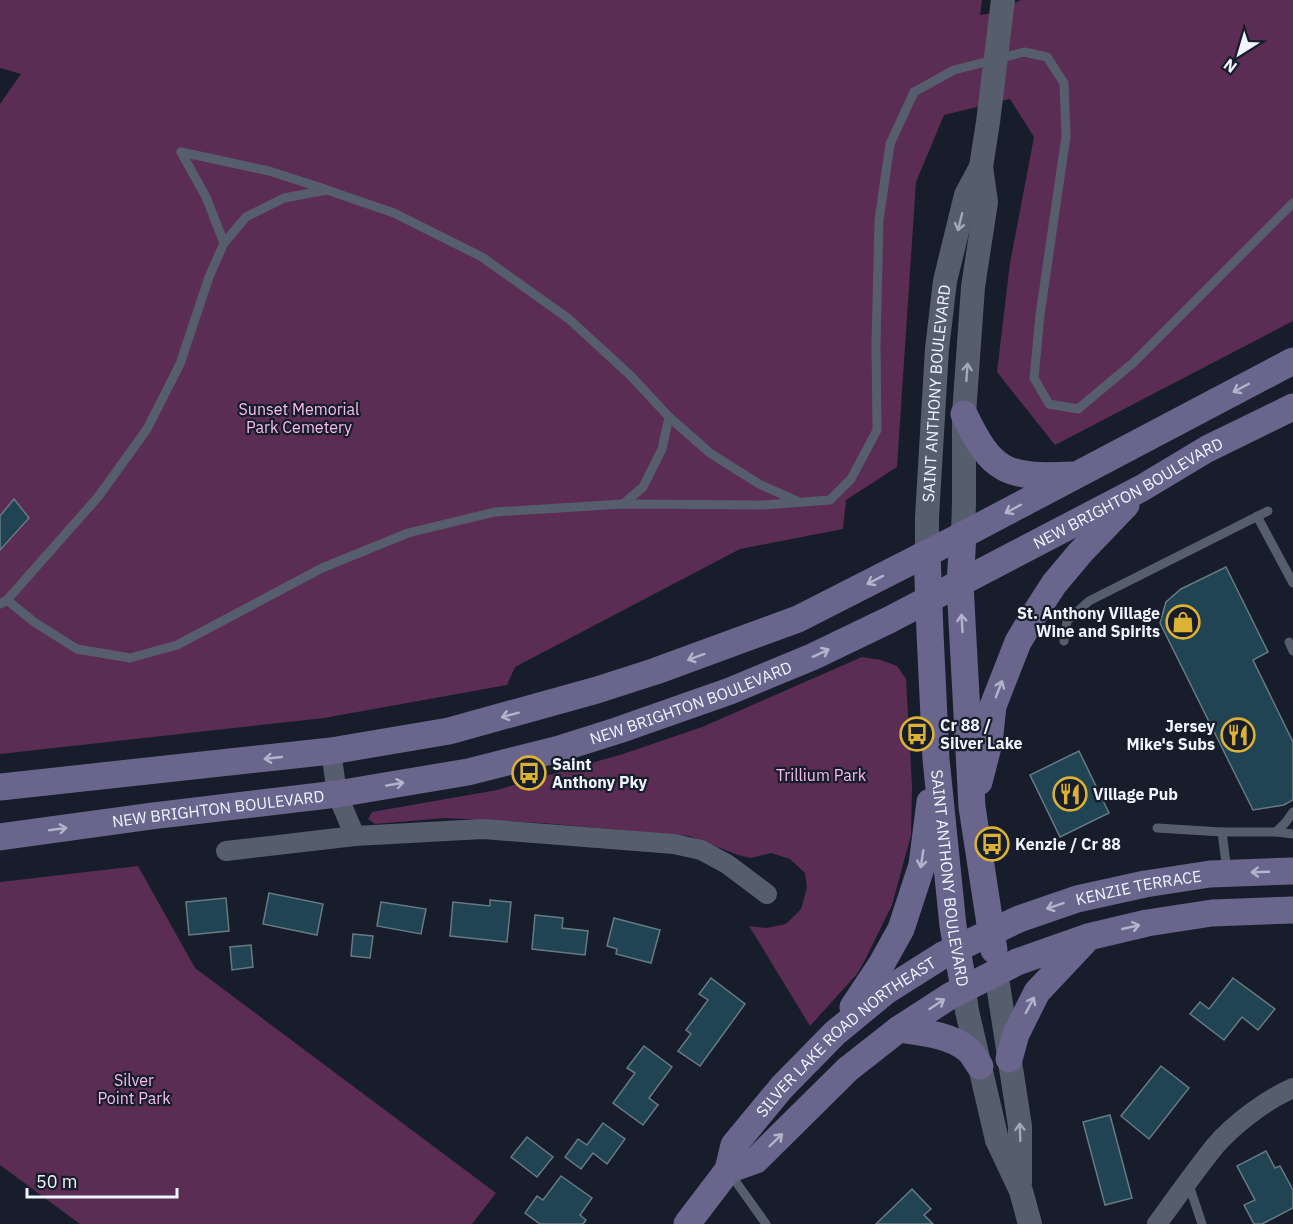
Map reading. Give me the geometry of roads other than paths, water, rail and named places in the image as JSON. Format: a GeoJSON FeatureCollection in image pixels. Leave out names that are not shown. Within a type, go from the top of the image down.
{"type":"FeatureCollection","features":[{"type":"Feature","properties":{"kind":"main road"},"geometry":{"type":"LineString","coordinates":[[0,787],[331,751],[449,731],[597,690],[656,671],[798,619],[1293,361]]}},
{"type":"Feature","properties":{"kind":"main road","name":"NEW BRIGHTON BOULEVARD"},"geometry":{"type":"LineString","coordinates":[[0,837],[163,814],[337,794],[468,772],[559,749],[619,730],[730,691],[812,657],[889,621],[1143,488],[1207,449],[1293,407]]}},
{"type":"Feature","properties":{"kind":"main road"},"geometry":{"type":"LineString","coordinates":[[964,414],[985,452],[1003,468],[1039,477],[1078,475]]}},
{"type":"Feature","properties":{"kind":"main road"},"geometry":{"type":"LineString","coordinates":[[972,807],[989,743],[993,706],[1018,642],[1054,584],[1080,553],[1143,488]]}},
{"type":"Feature","properties":{"kind":"main road","name":"SAINT ANTHONY BOULEVARD"},"geometry":{"type":"LineString","coordinates":[[963,535],[960,584],[972,807],[987,908],[975,940],[980,980]]}},
{"type":"Feature","properties":{"kind":"main road","name":"SAINT ANTHONY BOULEVARD"},"geometry":{"type":"LineString","coordinates":[[927,553],[936,759],[953,926],[975,940]]}},
{"type":"Feature","properties":{"kind":"main road"},"geometry":{"type":"LineString","coordinates":[[835,1033],[881,965],[901,929],[922,865],[936,759]]}},
{"type":"Feature","properties":{"kind":"main road","name":"KENZIE TERRACE"},"geometry":{"type":"LineString","coordinates":[[975,940],[1018,919],[1077,899],[1145,884],[1210,874],[1293,871]]}},
{"type":"Feature","properties":{"kind":"main road"},"geometry":{"type":"LineString","coordinates":[[980,980],[1017,962],[1088,937],[1147,923],[1212,913],[1293,910]]}},
{"type":"Feature","properties":{"kind":"main road"},"geometry":{"type":"LineString","coordinates":[[1010,1059],[1016,1034],[1037,992],[1088,937]]}},
{"type":"Feature","properties":{"kind":"main road","name":"SAINT ANTHONY BOULEVARD"},"geometry":{"type":"LineString","coordinates":[[975,940],[980,980]]}},
{"type":"Feature","properties":{"kind":"main road","name":"SILVER LAKE ROAD NORTHEAST"},"geometry":{"type":"LineString","coordinates":[[687,1224],[728,1170],[734,1145],[782,1087],[835,1033],[886,991],[943,955],[975,940]]}},
{"type":"Feature","properties":{"kind":"main road","name":"SILVER LAKE ROAD NORTHEAST"},"geometry":{"type":"LineString","coordinates":[[728,1170],[756,1160],[848,1069],[899,1029],[950,996],[980,980]]}},
{"type":"Feature","properties":{"kind":"main road"},"geometry":{"type":"LineString","coordinates":[[899,1029],[933,1034],[954,1042],[968,1050],[980,1066]]}},
{"type":"Feature","properties":{"kind":"street","name":"SAINT ANTHONY BOULEVARD"},"geometry":{"type":"LineString","coordinates":[[963,535],[964,414],[973,287],[986,202],[981,167],[1003,0]]}},
{"type":"Feature","properties":{"kind":"street","name":"SAINT ANTHONY BOULEVARD"},"geometry":{"type":"LineString","coordinates":[[927,553],[926,530],[937,349],[945,281],[966,195],[981,167]]}},
{"type":"Feature","properties":{"kind":"street"},"geometry":{"type":"LineString","coordinates":[[331,751],[337,794],[355,836]]}},
{"type":"Feature","properties":{"kind":"street"},"geometry":{"type":"LineString","coordinates":[[226,851],[355,836],[483,829],[674,844],[701,850],[727,864],[767,894]]}},
{"type":"Feature","properties":{"kind":"street","name":"SAINT ANTHONY BOULEVARD"},"geometry":{"type":"LineString","coordinates":[[980,980],[1010,1059],[1020,1126],[1021,1191]]}},
{"type":"Feature","properties":{"kind":"street","name":"SAINT ANTHONY BOULEVARD"},"geometry":{"type":"LineString","coordinates":[[980,980],[967,1011],[997,1140],[1021,1191],[1030,1224]]}},
{"type":"Feature","properties":{"kind":"street"},"geometry":{"type":"LineString","coordinates":[[1157,1224],[1216,1144],[1246,1117],[1279,1094],[1293,1088]]}},
{"type":"Feature","properties":{"kind":"lane"},"geometry":{"type":"LineString","coordinates":[[327,190],[284,198],[246,217],[224,243],[209,277],[180,364],[147,429],[98,497],[4,602],[77,649],[130,658],[177,645],[322,568],[408,533],[495,512],[623,504],[763,505],[830,500],[851,479],[877,429],[876,344],[879,220],[890,144],[914,92],[954,70],[1024,52],[1047,57],[1064,83],[1066,136],[1040,315],[1034,378],[1048,404],[1078,409],[1134,363],[1293,203]]}},
{"type":"Feature","properties":{"kind":"lane"},"geometry":{"type":"LineString","coordinates":[[224,243],[206,197],[181,152],[268,171],[394,213],[482,257],[569,319],[631,376],[669,417],[710,453],[759,484],[800,502]]}},
{"type":"Feature","properties":{"kind":"lane"},"geometry":{"type":"LineString","coordinates":[[623,504],[643,487],[662,449],[669,417]]}},
{"type":"Feature","properties":{"kind":"lane"},"geometry":{"type":"LineString","coordinates":[[1064,640],[1067,621],[1089,601],[1268,511]]}},
{"type":"Feature","properties":{"kind":"lane"},"geometry":{"type":"LineString","coordinates":[[1257,516],[1293,583]]}},
{"type":"Feature","properties":{"kind":"lane"},"geometry":{"type":"LineString","coordinates":[[1276,832],[1293,812]]}},
{"type":"Feature","properties":{"kind":"lane"},"geometry":{"type":"LineString","coordinates":[[1157,828],[1293,834]]}},
{"type":"Feature","properties":{"kind":"lane"},"geometry":{"type":"LineString","coordinates":[[1222,832],[1228,873]]}},
{"type":"Feature","properties":{"kind":"lane"},"geometry":{"type":"LineString","coordinates":[[728,1170],[766,1224]]}},
{"type":"Feature","properties":{"kind":"lane"},"geometry":{"type":"LineString","coordinates":[[1188,1182],[1203,1224]]}},
{"type":"Feature","properties":{"kind":"place","name":"St. Anthony Village Wine and Spirits"},"geometry":{"type":"Point","coordinates":[1183,622]}},
{"type":"Feature","properties":{"kind":"place","name":"Cr 88 / Silver Lake"},"geometry":{"type":"Point","coordinates":[917,734]}},
{"type":"Feature","properties":{"kind":"place","name":"Jersey Mike's Subs"},"geometry":{"type":"Point","coordinates":[1238,735]}},
{"type":"Feature","properties":{"kind":"place","name":"Saint Anthony Pky"},"geometry":{"type":"Point","coordinates":[529,773]}},
{"type":"Feature","properties":{"kind":"place","name":"Village Pub"},"geometry":{"type":"Point","coordinates":[1070,794]}},
{"type":"Feature","properties":{"kind":"place","name":"Kenzie / Cr 88"},"geometry":{"type":"Point","coordinates":[992,844]}},
{"type":"Feature","properties":{"kind":"park label","name":"Sunset Memorial Park Cemetery"},"geometry":{"type":"Point","coordinates":[299,418]}},
{"type":"Feature","properties":{"kind":"park label","name":"Trillium Park"},"geometry":{"type":"Point","coordinates":[821,775]}},
{"type":"Feature","properties":{"kind":"park label","name":"Silver Point Park"},"geometry":{"type":"Point","coordinates":[134,1089]}}]}
